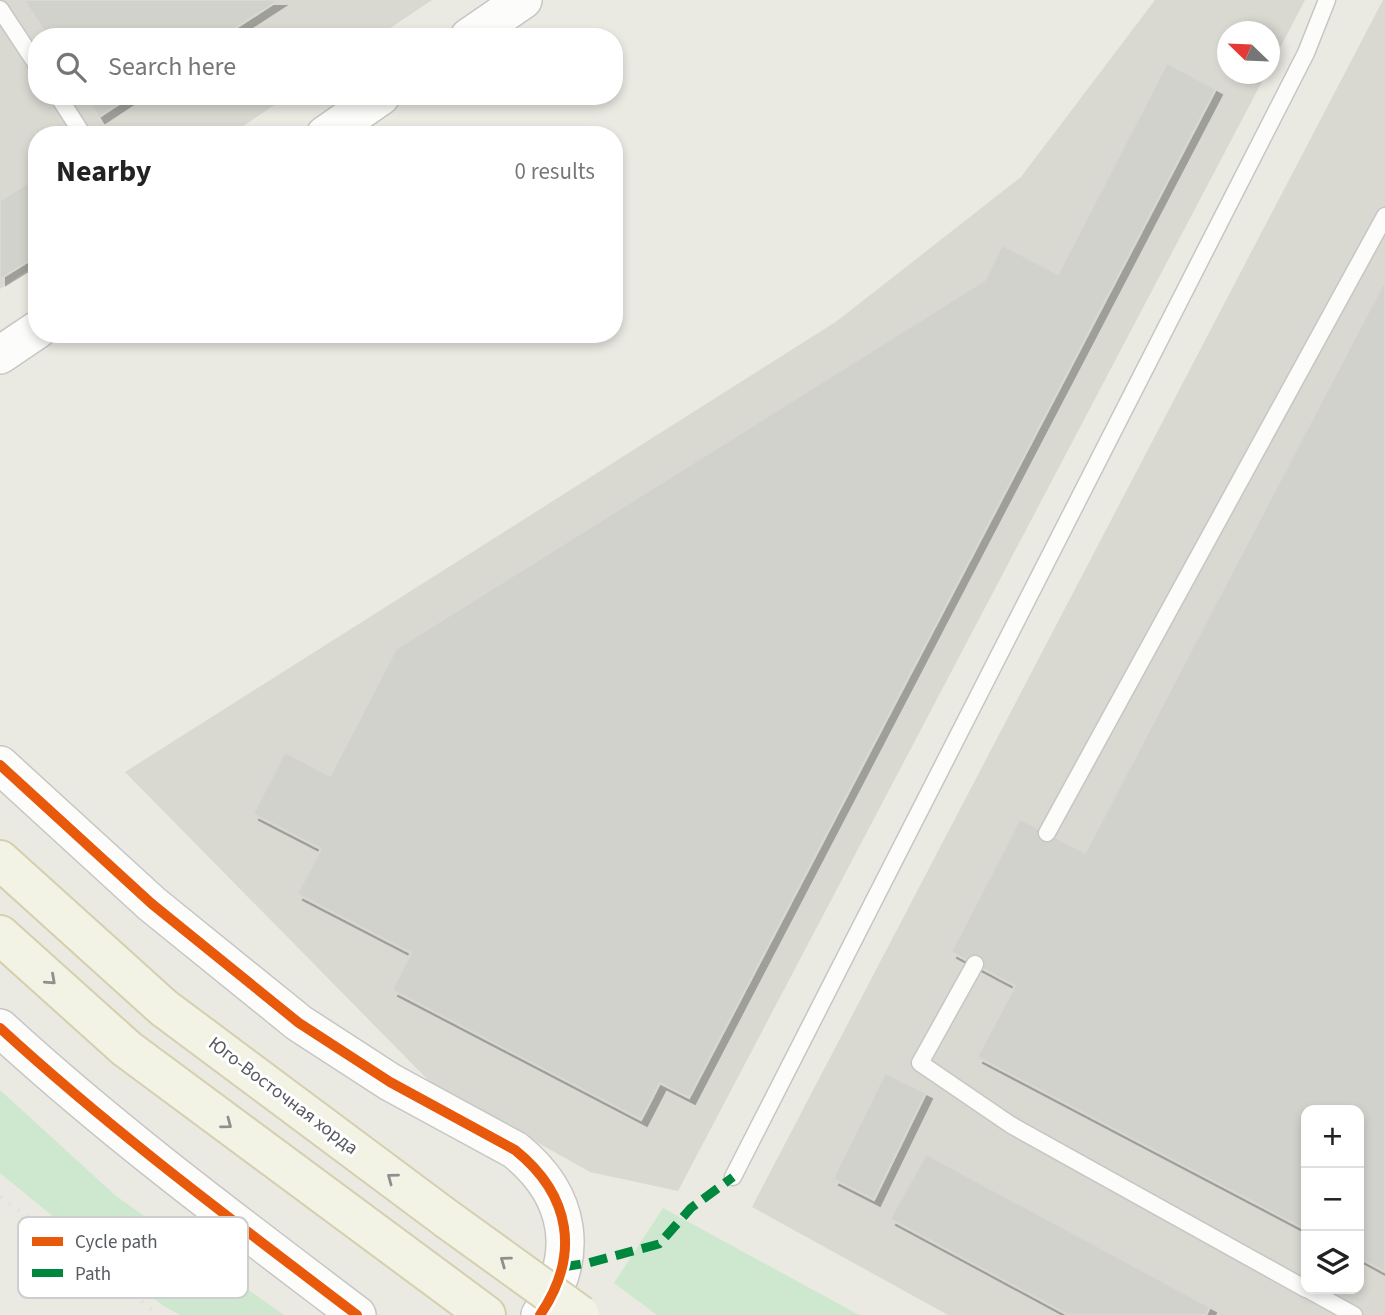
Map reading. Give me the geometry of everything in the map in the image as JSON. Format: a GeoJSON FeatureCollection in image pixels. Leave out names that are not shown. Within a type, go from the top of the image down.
{"type":"FeatureCollection","features":[{"type":"Feature","properties":{"kind":"main road","name":"Юго-Восточная хорда"},"geometry":{"type":"LineString","coordinates":[[0,860],[164,1008],[580,1315]]}},
{"type":"Feature","properties":{"kind":"main road"},"geometry":{"type":"LineString","coordinates":[[0,934],[127,1049],[486,1315]]}},
{"type":"Feature","properties":{"kind":"street"},"geometry":{"type":"LineString","coordinates":[[482,28],[523,0]]}},
{"type":"Feature","properties":{"kind":"street"},"geometry":{"type":"LineString","coordinates":[[338,126],[368,105]]}},
{"type":"Feature","properties":{"kind":"street"},"geometry":{"type":"LineString","coordinates":[[0,765],[152,904],[299,1023],[390,1082],[515,1150],[531,1163],[555,1197],[562,1216],[565,1237],[560,1279],[552,1298],[540,1315]]}},
{"type":"Feature","properties":{"kind":"street"},"geometry":{"type":"LineString","coordinates":[[0,837],[164,1008]]}},
{"type":"Feature","properties":{"kind":"street"},"geometry":{"type":"LineString","coordinates":[[0,1028],[45,1070],[228,1217]]}},
{"type":"Feature","properties":{"kind":"street"},"geometry":{"type":"LineString","coordinates":[[248,1232],[357,1315]]}},
{"type":"Feature","properties":{"kind":"lane"},"geometry":{"type":"LineString","coordinates":[[733,1177],[1306,54],[1327,0]]}},
{"type":"Feature","properties":{"kind":"lane"},"geometry":{"type":"LineString","coordinates":[[0,9],[28,51]]}},
{"type":"Feature","properties":{"kind":"lane"},"geometry":{"type":"LineString","coordinates":[[64,105],[77,126]]}},
{"type":"Feature","properties":{"kind":"lane"},"geometry":{"type":"LineString","coordinates":[[1047,833],[1385,216]]}},
{"type":"Feature","properties":{"kind":"lane"},"geometry":{"type":"LineString","coordinates":[[975,964],[920,1063],[1010,1125],[1301,1286]]}},
{"type":"Feature","properties":{"kind":"lane"},"geometry":{"type":"LineString","coordinates":[[1315,1294],[1354,1315]]}},
{"type":"Feature","properties":{"kind":"shaded area"},"geometry":{"type":"Polygon","coordinates":[[[0,0],[432,0],[390,28],[28,28],[28,105],[275,105],[243,126],[28,126],[28,270],[0,289],[0,0]]]}},
{"type":"Feature","properties":{"kind":"shaded area"},"geometry":{"type":"Polygon","coordinates":[[[1155,0],[1305,0],[1280,48],[1280,21],[1217,21],[1217,84],[1261,84],[678,1191],[590,1172],[430,1082],[125,772],[837,321],[1021,177],[1155,0]]]}},
{"type":"Feature","properties":{"kind":"shaded area"},"geometry":{"type":"Polygon","coordinates":[[[1385,0],[1385,1315],[948,1315],[752,1207],[1385,0]]]}},
{"type":"Feature","properties":{"kind":"green space"},"geometry":{"type":"Polygon","coordinates":[[[0,1090],[116,1196],[146,1217],[54,1217],[0,1173],[0,1090]]]}},
{"type":"Feature","properties":{"kind":"green space"},"geometry":{"type":"Polygon","coordinates":[[[663,1208],[859,1315],[657,1315],[614,1283],[663,1208]]]}},
{"type":"Feature","properties":{"kind":"green space"},"geometry":{"type":"Polygon","coordinates":[[[248,1290],[284,1315],[180,1315],[153,1298],[248,1298],[248,1290]]]}},
{"type":"Feature","properties":{"kind":"building"},"geometry":{"type":"Polygon","coordinates":[[[24,0],[279,0],[236,28],[42,28],[24,0]]]}},
{"type":"Feature","properties":{"kind":"building"},"geometry":{"type":"Polygon","coordinates":[[[1167,63],[1216,89],[689,1098],[660,1083],[641,1120],[392,990],[411,953],[297,894],[321,849],[253,814],[285,752],[330,776],[396,649],[985,280],[1002,245],[1058,274],[1167,63]]]}},
{"type":"Feature","properties":{"kind":"building"},"geometry":{"type":"Polygon","coordinates":[[[92,105],[117,105],[99,117],[92,105]]]}},
{"type":"Feature","properties":{"kind":"building"},"geometry":{"type":"Polygon","coordinates":[[[28,183],[28,262],[0,279],[0,201],[28,183]]]}},
{"type":"Feature","properties":{"kind":"building"},"geometry":{"type":"Polygon","coordinates":[[[1385,280],[1385,1272],[1364,1261],[1364,1105],[1301,1105],[1301,1227],[977,1057],[1015,986],[951,952],[1020,819],[1085,853],[1385,280]]]}},
{"type":"Feature","properties":{"kind":"building"},"geometry":{"type":"Polygon","coordinates":[[[885,1073],[926,1093],[874,1200],[833,1179],[885,1073]]]}},
{"type":"Feature","properties":{"kind":"building"},"geometry":{"type":"Polygon","coordinates":[[[926,1154],[1210,1307],[1206,1315],[1068,1315],[890,1219],[926,1154]]]}},
{"type":"Feature","properties":{"kind":"railway"},"geometry":{"type":"LineString","coordinates":[[0,1197],[28,1217]]}},
{"type":"Feature","properties":{"kind":"railway"},"geometry":{"type":"LineString","coordinates":[[137,1298],[158,1315]]}},
{"type":"Feature","properties":{"kind":"marked path"},"geometry":{"type":"LineString","coordinates":[[563,1267],[659,1244],[691,1208],[733,1177]]}},
{"type":"Feature","properties":{"kind":"cycle path"},"geometry":{"type":"LineString","coordinates":[[0,765],[152,904],[299,1023],[390,1082],[515,1150],[534,1168],[548,1186],[558,1206],[564,1227],[565,1248],[553,1293],[540,1315]]}},
{"type":"Feature","properties":{"kind":"cycle path"},"geometry":{"type":"LineString","coordinates":[[0,1028],[130,1140],[228,1217]]}},
{"type":"Feature","properties":{"kind":"cycle path"},"geometry":{"type":"LineString","coordinates":[[248,1232],[357,1315]]}}]}
